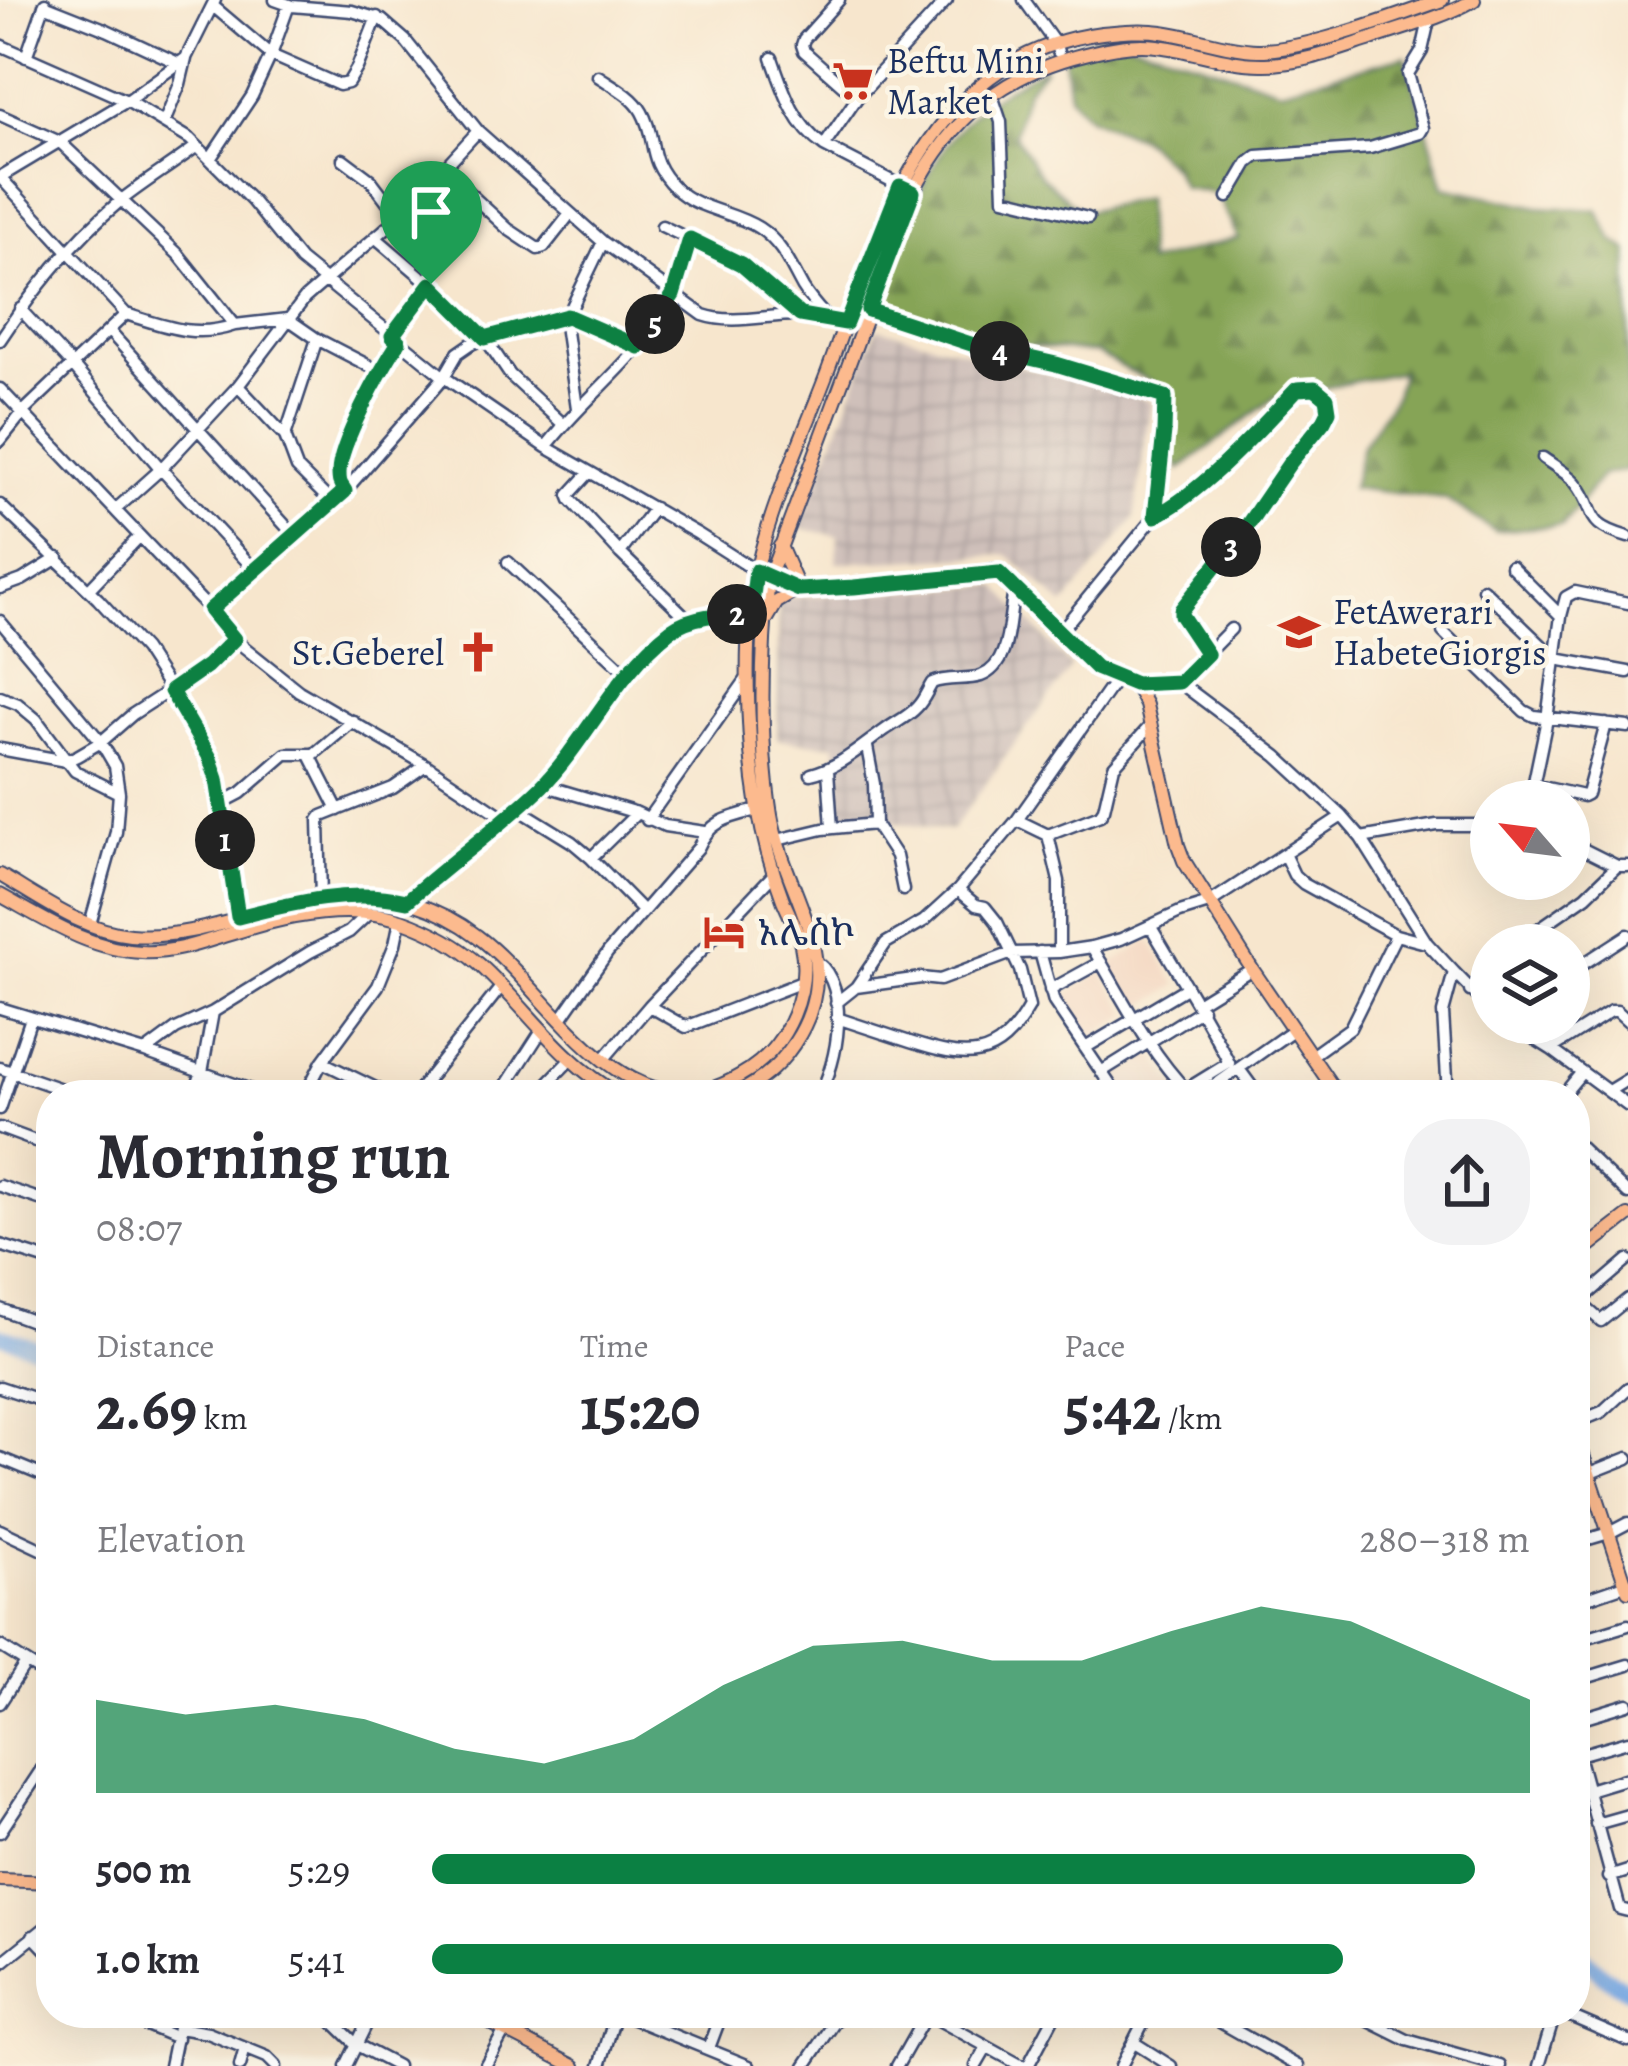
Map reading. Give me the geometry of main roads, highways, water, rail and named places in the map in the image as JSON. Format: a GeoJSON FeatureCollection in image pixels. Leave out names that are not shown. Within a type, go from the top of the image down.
{"type":"FeatureCollection","features":[{"type":"Feature","properties":{"kind":"main road"},"geometry":{"type":"LineString","coordinates":[[759,1080],[790,1050],[811,1011],[817,962],[771,812],[764,733],[762,574],[780,546],[868,310],[907,189],[951,133],[992,95],[1094,34],[1162,32],[1260,50],[1300,44],[1411,5],[1442,0]]}},
{"type":"Feature","properties":{"kind":"main road"},"geometry":{"type":"LineString","coordinates":[[732,1080],[768,1055],[789,1024],[802,982],[802,949],[774,874],[758,810],[748,676],[751,613],[772,520],[846,323],[934,133],[969,95],[1008,66],[1058,52],[1154,45],[1243,64],[1276,64],[1430,20],[1474,0]]}},
{"type":"Feature","properties":{"kind":"main road"},"geometry":{"type":"LineString","coordinates":[[780,546],[799,590]]}},
{"type":"Feature","properties":{"kind":"main road"},"geometry":{"type":"LineString","coordinates":[[764,625],[777,602],[799,590],[999,573],[1089,663],[1135,684],[1146,705],[1178,845],[1209,903],[1327,1080]]}},
{"type":"Feature","properties":{"kind":"main road"},"geometry":{"type":"LineString","coordinates":[[762,574],[799,590]]}},
{"type":"Feature","properties":{"kind":"main road"},"geometry":{"type":"LineString","coordinates":[[0,875],[90,924],[129,934],[189,932],[322,898],[407,901],[473,933],[603,1060],[638,1080]]}},
{"type":"Feature","properties":{"kind":"main road"},"geometry":{"type":"LineString","coordinates":[[0,895],[82,938],[142,952],[192,946],[329,912],[400,920],[435,934],[481,965],[595,1080]]}},
{"type":"Feature","properties":{"kind":"main road"},"geometry":{"type":"LineString","coordinates":[[1590,1245],[1628,1216]]}},
{"type":"Feature","properties":{"kind":"main road"},"geometry":{"type":"LineString","coordinates":[[1590,1474],[1628,1587]]}},
{"type":"Feature","properties":{"kind":"main road"},"geometry":{"type":"LineString","coordinates":[[0,1880],[36,1881]]}},
{"type":"Feature","properties":{"kind":"main road"},"geometry":{"type":"LineString","coordinates":[[501,2028],[574,2066]]}},
{"type":"Feature","properties":{"kind":"waterway"},"geometry":{"type":"LineString","coordinates":[[0,1335],[36,1348]]}},
{"type":"Feature","properties":{"kind":"waterway"},"geometry":{"type":"LineString","coordinates":[[1590,1963],[1628,1990]]}},
{"type":"Feature","properties":{"kind":"place","name":"Beftu Mini Market"},"geometry":{"type":"Point","coordinates":[853,81]}},
{"type":"Feature","properties":{"kind":"place","name":"FetAwerari HabeteGiorgis"},"geometry":{"type":"Point","coordinates":[1299,632]}},
{"type":"Feature","properties":{"kind":"place","name":"St.Geberel"},"geometry":{"type":"Point","coordinates":[478,652]}},
{"type":"Feature","properties":{"kind":"place","name":"አሌስኮ"},"geometry":{"type":"Point","coordinates":[724,932]}}]}
